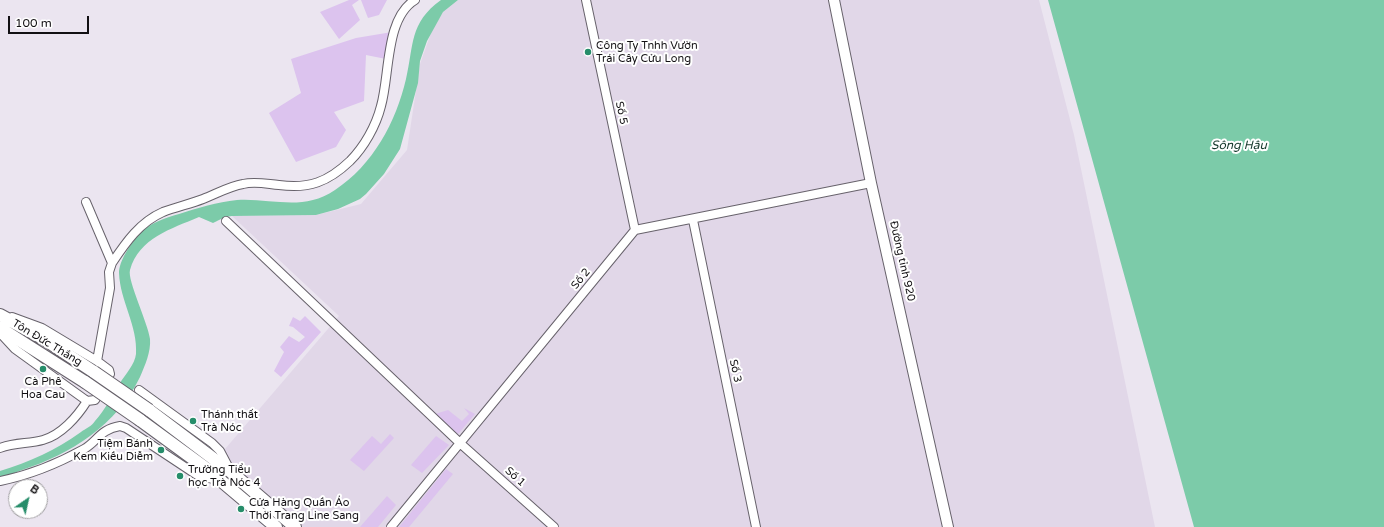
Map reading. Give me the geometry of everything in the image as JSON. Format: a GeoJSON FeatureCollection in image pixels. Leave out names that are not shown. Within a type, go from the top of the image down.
{"type":"FeatureCollection","features":[{"type":"Feature","properties":{"kind":"highway","name":"Tôn Đức Thắng"},"geometry":{"type":"LineString","coordinates":[[0,314],[37,331],[95,366],[149,410],[231,472],[295,527]]}},
{"type":"Feature","properties":{"kind":"highway","name":"Tôn Đức Thắng"},"geometry":{"type":"LineString","coordinates":[[0,328],[85,382],[140,420],[222,481],[276,527]]}},
{"type":"Feature","properties":{"kind":"main road","name":"Đường tỉnh 920"},"geometry":{"type":"LineString","coordinates":[[834,0],[871,183],[948,527]]}},
{"type":"Feature","properties":{"kind":"street"},"geometry":{"type":"LineString","coordinates":[[111,267],[130,236],[161,213],[242,184],[259,183],[302,187],[312,185],[331,176],[349,162],[366,139],[378,115],[398,20],[407,5],[415,0]]}},
{"type":"Feature","properties":{"kind":"street","name":"Số 5"},"geometry":{"type":"LineString","coordinates":[[586,0],[635,230]]}},
{"type":"Feature","properties":{"kind":"street"},"geometry":{"type":"LineString","coordinates":[[635,230],[693,220],[871,183]]}},
{"type":"Feature","properties":{"kind":"street"},"geometry":{"type":"LineString","coordinates":[[0,448],[10,444],[42,441],[49,438],[73,420],[87,402],[95,400],[110,374],[109,370],[95,366],[110,288],[111,267],[86,202]]}},
{"type":"Feature","properties":{"kind":"street","name":"Số 3"},"geometry":{"type":"LineString","coordinates":[[693,220],[756,527]]}},
{"type":"Feature","properties":{"kind":"street","name":"Số 1"},"geometry":{"type":"LineString","coordinates":[[226,221],[461,444],[554,527]]}},
{"type":"Feature","properties":{"kind":"street","name":"Số 2"},"geometry":{"type":"LineString","coordinates":[[391,527],[461,444],[635,230]]}},
{"type":"Feature","properties":{"kind":"street"},"geometry":{"type":"LineString","coordinates":[[0,333],[17,351],[87,402]]}},
{"type":"Feature","properties":{"kind":"street"},"geometry":{"type":"LineString","coordinates":[[17,351],[18,347],[22,345],[29,346]]}},
{"type":"Feature","properties":{"kind":"street"},"geometry":{"type":"LineString","coordinates":[[139,390],[212,443],[220,452],[231,472]]}},
{"type":"Feature","properties":{"kind":"street"},"geometry":{"type":"LineString","coordinates":[[0,481],[41,471],[86,448],[101,434],[120,426],[123,426],[197,475],[206,479],[222,481]]}},
{"type":"Feature","properties":{"kind":"shaded area"},"geometry":{"type":"Polygon","coordinates":[[[349,0],[359,0],[352,5],[360,20],[339,39],[320,12],[349,0]]]}},
{"type":"Feature","properties":{"kind":"shaded area"},"geometry":{"type":"Polygon","coordinates":[[[361,0],[387,0],[379,15],[368,18],[361,0]]]}},
{"type":"Feature","properties":{"kind":"shaded area"},"geometry":{"type":"Polygon","coordinates":[[[458,0],[1039,0],[1074,135],[1155,527],[303,527],[219,456],[339,316],[232,216],[316,215],[361,204],[407,150],[420,64],[432,30],[443,12],[458,0]]]}},
{"type":"Feature","properties":{"kind":"shaded area"},"geometry":{"type":"Polygon","coordinates":[[[392,32],[386,59],[366,55],[364,101],[334,112],[346,130],[336,147],[296,162],[269,113],[301,93],[291,59],[356,38],[392,32]]]}},
{"type":"Feature","properties":{"kind":"shaded area"},"geometry":{"type":"Polygon","coordinates":[[[305,316],[321,332],[281,377],[274,371],[284,352],[280,347],[289,336],[299,342],[305,337],[293,327],[289,326],[293,317],[300,321],[305,316]]]}},
{"type":"Feature","properties":{"kind":"shaded area"},"geometry":{"type":"Polygon","coordinates":[[[464,408],[475,414],[458,434],[435,414],[448,410],[462,421],[469,414],[464,408]]]}},
{"type":"Feature","properties":{"kind":"shaded area"},"geometry":{"type":"Polygon","coordinates":[[[390,434],[394,438],[364,471],[350,460],[372,436],[381,444],[390,434]]]}},
{"type":"Feature","properties":{"kind":"shaded area"},"geometry":{"type":"Polygon","coordinates":[[[436,436],[449,445],[422,473],[411,465],[436,436]]]}},
{"type":"Feature","properties":{"kind":"shaded area"},"geometry":{"type":"Polygon","coordinates":[[[446,469],[453,474],[409,527],[399,527],[446,469]]]}},
{"type":"Feature","properties":{"kind":"shaded area"},"geometry":{"type":"Polygon","coordinates":[[[387,496],[396,505],[378,527],[360,527],[387,496]]]}},
{"type":"Feature","properties":{"kind":"water"},"geometry":{"type":"Polygon","coordinates":[[[441,0],[458,0],[443,12],[427,41],[420,61],[418,83],[400,149],[384,174],[366,194],[360,199],[338,209],[316,215],[232,216],[225,217],[213,223],[199,217],[167,231],[148,242],[134,259],[130,270],[132,283],[148,332],[150,344],[149,354],[144,368],[130,394],[119,410],[91,436],[58,455],[6,477],[0,478],[0,471],[21,464],[52,450],[92,424],[99,417],[132,365],[136,354],[136,344],[132,323],[122,294],[119,273],[123,258],[139,234],[152,224],[163,219],[200,207],[237,200],[287,202],[311,201],[323,197],[349,180],[372,155],[389,126],[402,95],[414,35],[423,17],[441,0]]]}},
{"type":"Feature","properties":{"kind":"water","name":"Sông Hậu"},"geometry":{"type":"Polygon","coordinates":[[[1048,0],[1384,0],[1384,527],[1194,527],[1048,0]]]}},
{"type":"Feature","properties":{"kind":"place","name":"Công Ty Tnhh Vườn Trái Cây Cửu Long"},"geometry":{"type":"Point","coordinates":[588,52]}},
{"type":"Feature","properties":{"kind":"place","name":"Cà Phê Hoa Cau"},"geometry":{"type":"Point","coordinates":[43,369]}},
{"type":"Feature","properties":{"kind":"place","name":"Thánh thất Trà Nóc"},"geometry":{"type":"Point","coordinates":[193,421]}},
{"type":"Feature","properties":{"kind":"place","name":"Tiệm Bánh Kem Kiều Diễm"},"geometry":{"type":"Point","coordinates":[161,450]}},
{"type":"Feature","properties":{"kind":"place","name":"Trường Tiểu học Trà Nóc 4"},"geometry":{"type":"Point","coordinates":[180,476]}},
{"type":"Feature","properties":{"kind":"place","name":"Cửa Hàng Quần Áo Thời Trang Line Sang"},"geometry":{"type":"Point","coordinates":[241,509]}}]}
